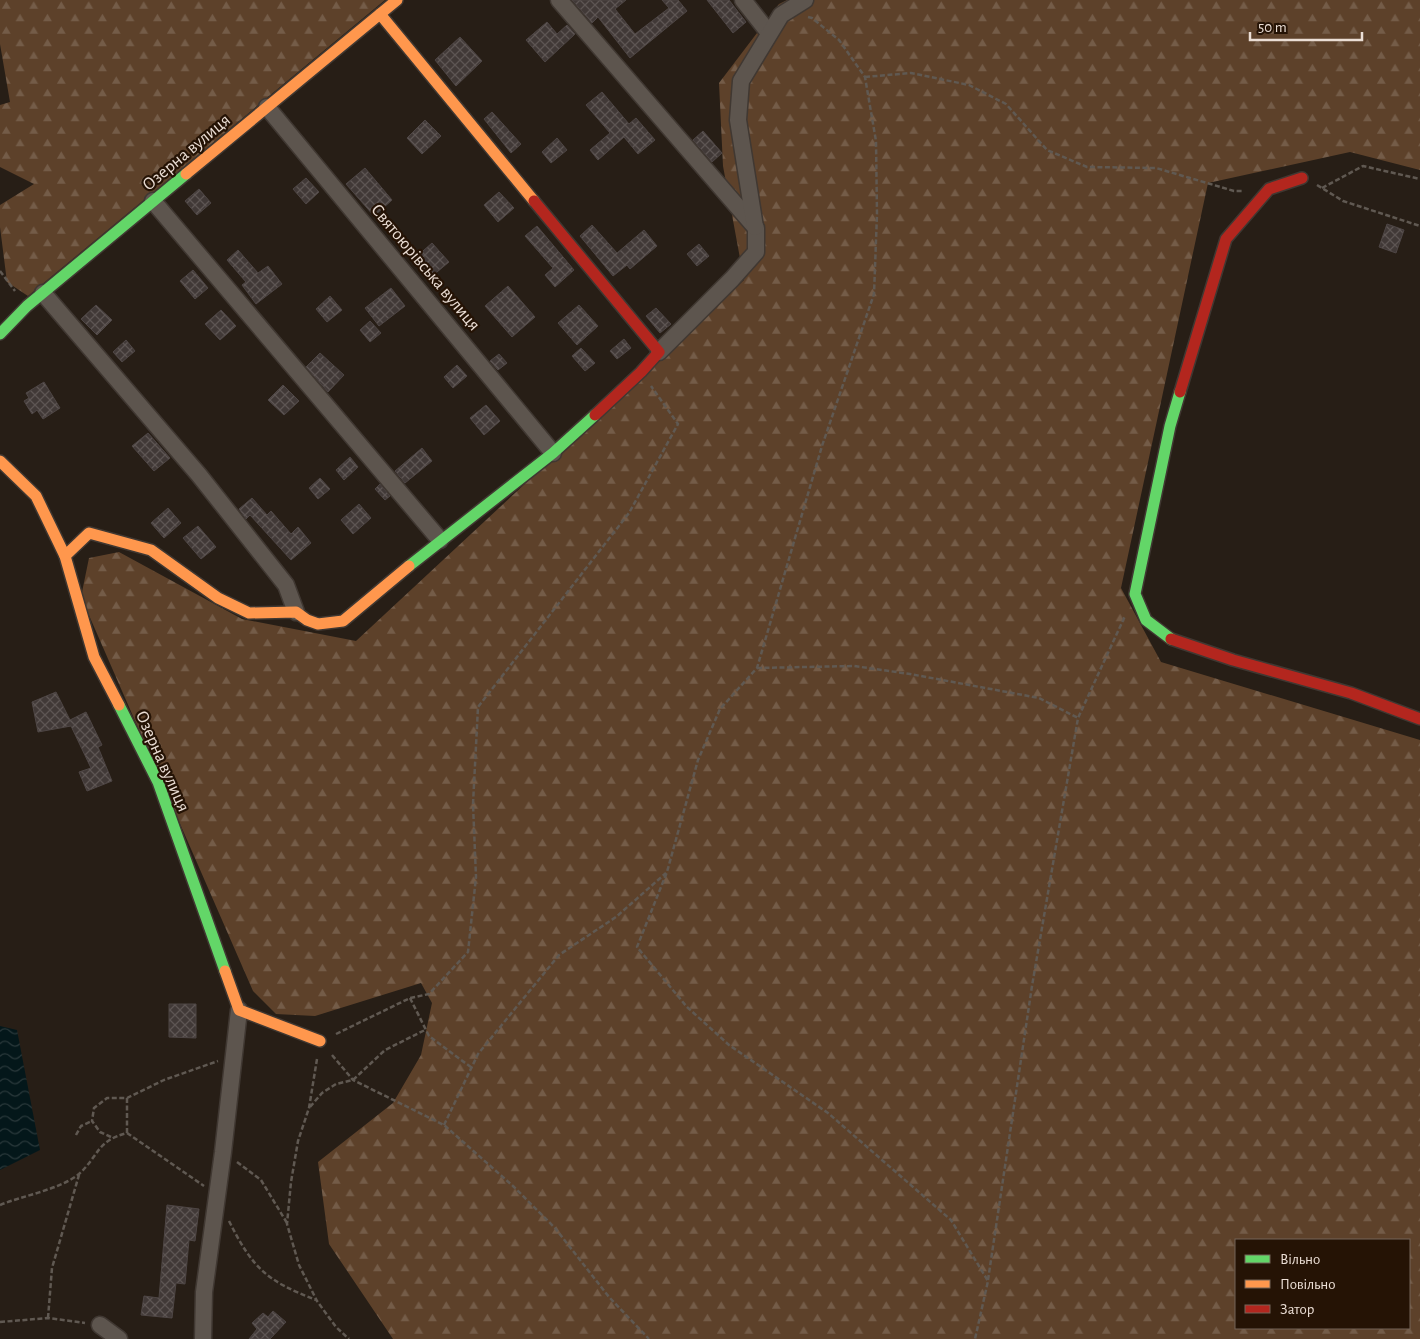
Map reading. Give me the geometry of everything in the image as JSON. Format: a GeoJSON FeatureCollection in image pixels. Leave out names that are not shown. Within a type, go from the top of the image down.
{"type":"FeatureCollection","features":[{"type":"Feature","properties":{"kind":"street","name":"Озерна вулиця"},"geometry":{"type":"LineString","coordinates":[[0,334],[27,306],[397,0]]}},
{"type":"Feature","properties":{"kind":"street"},"geometry":{"type":"LineString","coordinates":[[559,0],[756,228]]}},
{"type":"Feature","properties":{"kind":"street"},"geometry":{"type":"LineString","coordinates":[[743,0],[769,32]]}},
{"type":"Feature","properties":{"kind":"street"},"geometry":{"type":"LineString","coordinates":[[43,293],[199,476],[286,586],[296,612],[305,620],[324,626],[343,621],[440,540],[553,453],[641,372],[756,252],[756,228],[738,120],[742,81],[769,32],[781,15],[806,0]]}},
{"type":"Feature","properties":{"kind":"street"},"geometry":{"type":"LineString","coordinates":[[380,14],[659,352]]}},
{"type":"Feature","properties":{"kind":"street","name":"Святоюрівська вулиця"},"geometry":{"type":"LineString","coordinates":[[267,107],[553,453]]}},
{"type":"Feature","properties":{"kind":"street"},"geometry":{"type":"LineString","coordinates":[[1302,178],[1269,189],[1226,239],[1170,426],[1135,594],[1146,620],[1174,640],[1233,660],[1350,693],[1420,719]]}},
{"type":"Feature","properties":{"kind":"street"},"geometry":{"type":"LineString","coordinates":[[153,201],[440,540]]}},
{"type":"Feature","properties":{"kind":"street","name":"Озерна вулиця"},"geometry":{"type":"LineString","coordinates":[[0,461],[36,496],[65,556],[94,657],[158,782],[239,1010]]}},
{"type":"Feature","properties":{"kind":"street"},"geometry":{"type":"LineString","coordinates":[[65,556],[89,533],[113,538],[151,550],[218,598],[249,612],[296,612]]}},
{"type":"Feature","properties":{"kind":"street"},"geometry":{"type":"LineString","coordinates":[[203,1339],[204,1292],[223,1152],[239,1010],[320,1041]]}},
{"type":"Feature","properties":{"kind":"street"},"geometry":{"type":"LineString","coordinates":[[100,1325],[119,1339]]}},
{"type":"Feature","properties":{"kind":"path"},"geometry":{"type":"LineString","coordinates":[[781,15],[812,18],[839,40],[865,77],[876,141],[877,214],[874,294],[822,446],[757,668],[720,709],[698,760],[667,872],[637,947],[687,1007],[729,1045],[828,1113],[951,1220],[988,1281]]}},
{"type":"Feature","properties":{"kind":"path"},"geometry":{"type":"LineString","coordinates":[[865,77],[911,74],[969,85],[1006,104],[1047,150],[1087,167],[1156,168],[1234,191],[1269,189]]}},
{"type":"Feature","properties":{"kind":"path"},"geometry":{"type":"LineString","coordinates":[[1322,188],[1363,166],[1420,180]]}},
{"type":"Feature","properties":{"kind":"path"},"geometry":{"type":"LineString","coordinates":[[1302,178],[1343,201],[1420,226]]}},
{"type":"Feature","properties":{"kind":"path"},"geometry":{"type":"LineString","coordinates":[[0,271],[27,306]]}},
{"type":"Feature","properties":{"kind":"path"},"geometry":{"type":"LineString","coordinates":[[320,1041],[410,998],[429,994],[468,952],[476,877],[474,804],[478,707],[629,513],[678,424],[641,372]]}},
{"type":"Feature","properties":{"kind":"path"},"geometry":{"type":"LineString","coordinates":[[975,1339],[988,1281],[1032,986],[1078,718],[1135,594]]}},
{"type":"Feature","properties":{"kind":"path"},"geometry":{"type":"LineString","coordinates":[[757,668],[854,666],[910,674],[1040,698],[1078,718]]}},
{"type":"Feature","properties":{"kind":"path"},"geometry":{"type":"LineString","coordinates":[[444,1125],[478,1054],[559,955],[616,917],[667,872]]}},
{"type":"Feature","properties":{"kind":"path"},"geometry":{"type":"LineString","coordinates":[[410,998],[429,1036],[472,1068]]}},
{"type":"Feature","properties":{"kind":"path"},"geometry":{"type":"LineString","coordinates":[[309,1108],[322,1093],[336,1084],[353,1080],[385,1050],[425,1030]]}},
{"type":"Feature","properties":{"kind":"path"},"geometry":{"type":"LineString","coordinates":[[320,1041],[353,1080],[444,1125],[513,1186],[555,1228],[609,1298],[650,1339]]}},
{"type":"Feature","properties":{"kind":"path"},"geometry":{"type":"LineString","coordinates":[[287,1224],[291,1182],[298,1141],[309,1108],[320,1041]]}},
{"type":"Feature","properties":{"kind":"path"},"geometry":{"type":"LineString","coordinates":[[111,1137],[100,1132],[92,1121],[94,1108],[107,1098],[127,1098],[164,1080],[234,1056]]}},
{"type":"Feature","properties":{"kind":"path"},"geometry":{"type":"LineString","coordinates":[[127,1098],[127,1133]]}},
{"type":"Feature","properties":{"kind":"path"},"geometry":{"type":"LineString","coordinates":[[76,1135],[81,1126],[92,1121]]}},
{"type":"Feature","properties":{"kind":"path"},"geometry":{"type":"LineString","coordinates":[[0,1205],[67,1181],[79,1173],[97,1150],[111,1137],[127,1133],[216,1194]]}},
{"type":"Feature","properties":{"kind":"path"},"geometry":{"type":"LineString","coordinates":[[223,1152],[261,1180],[287,1224],[299,1265],[317,1301],[336,1327],[349,1339]]}},
{"type":"Feature","properties":{"kind":"path"},"geometry":{"type":"LineString","coordinates":[[48,1318],[52,1268],[79,1173]]}},
{"type":"Feature","properties":{"kind":"path"},"geometry":{"type":"LineString","coordinates":[[227,1217],[256,1266],[271,1280],[317,1301]]}},
{"type":"Feature","properties":{"kind":"path"},"geometry":{"type":"LineString","coordinates":[[0,1322],[48,1318],[100,1325]]}},
{"type":"Feature","properties":{"kind":"green space"},"geometry":{"type":"Polygon","coordinates":[[[0,0],[385,0],[28,296],[7,282],[0,227],[0,205],[34,184],[0,167],[0,105],[10,102],[0,44],[0,0]]]}},
{"type":"Feature","properties":{"kind":"green space"},"geometry":{"type":"Polygon","coordinates":[[[787,0],[1420,0],[1420,170],[1350,152],[1208,183],[1121,588],[1161,662],[1420,740],[1420,1339],[393,1339],[329,1244],[318,1162],[393,1103],[421,1055],[432,1003],[421,983],[315,1016],[276,1014],[253,991],[81,597],[89,558],[119,552],[242,619],[356,641],[744,280],[723,166],[719,83],[779,4],[787,0]]]}},
{"type":"Feature","properties":{"kind":"water"},"geometry":{"type":"Polygon","coordinates":[[[0,1026],[17,1030],[40,1150],[0,1170],[0,1026]]]}},
{"type":"Feature","properties":{"kind":"building"},"geometry":{"type":"Polygon","coordinates":[[[572,0],[626,0],[615,9],[635,34],[669,8],[662,0],[678,0],[687,11],[630,58],[598,17],[592,23],[572,0]]]}},
{"type":"Feature","properties":{"kind":"building"},"geometry":{"type":"Polygon","coordinates":[[[707,0],[729,0],[746,22],[733,33],[707,0]]]}},
{"type":"Feature","properties":{"kind":"building"},"geometry":{"type":"Polygon","coordinates":[[[547,22],[557,34],[567,25],[575,34],[545,62],[526,40],[547,22]]]}},
{"type":"Feature","properties":{"kind":"building"},"geometry":{"type":"Polygon","coordinates":[[[460,37],[482,61],[456,86],[435,60],[460,37]]]}},
{"type":"Feature","properties":{"kind":"building"},"geometry":{"type":"Polygon","coordinates":[[[602,92],[629,124],[636,118],[655,140],[638,154],[624,137],[598,160],[590,150],[610,133],[586,105],[602,92]]]}},
{"type":"Feature","properties":{"kind":"building"},"geometry":{"type":"Polygon","coordinates":[[[492,112],[521,144],[511,153],[484,119],[492,112]]]}},
{"type":"Feature","properties":{"kind":"building"},"geometry":{"type":"Polygon","coordinates":[[[425,120],[441,136],[422,154],[407,138],[425,120]]]}},
{"type":"Feature","properties":{"kind":"building"},"geometry":{"type":"Polygon","coordinates":[[[703,131],[722,153],[712,162],[693,140],[703,131]]]}},
{"type":"Feature","properties":{"kind":"building"},"geometry":{"type":"Polygon","coordinates":[[[557,138],[567,150],[551,163],[542,152],[557,138]]]}},
{"type":"Feature","properties":{"kind":"building"},"geometry":{"type":"Polygon","coordinates":[[[365,168],[392,200],[374,216],[346,184],[365,168]]]}},
{"type":"Feature","properties":{"kind":"building"},"geometry":{"type":"Polygon","coordinates":[[[306,178],[319,192],[306,204],[293,189],[306,178]]]}},
{"type":"Feature","properties":{"kind":"building"},"geometry":{"type":"Polygon","coordinates":[[[199,189],[211,203],[197,215],[185,201],[199,189]]]}},
{"type":"Feature","properties":{"kind":"building"},"geometry":{"type":"Polygon","coordinates":[[[499,192],[514,208],[498,222],[484,205],[499,192]]]}},
{"type":"Feature","properties":{"kind":"building"},"geometry":{"type":"Polygon","coordinates":[[[1387,224],[1404,230],[1396,253],[1379,247],[1387,224]]]}},
{"type":"Feature","properties":{"kind":"building"},"geometry":{"type":"Polygon","coordinates":[[[592,225],[617,253],[644,230],[657,246],[630,269],[627,265],[613,276],[580,236],[592,225]]]}},
{"type":"Feature","properties":{"kind":"building"},"geometry":{"type":"Polygon","coordinates":[[[537,226],[574,270],[555,287],[545,275],[553,268],[525,236],[537,226]]]}},
{"type":"Feature","properties":{"kind":"building"},"geometry":{"type":"Polygon","coordinates":[[[432,243],[449,262],[431,277],[415,258],[432,243]]]}},
{"type":"Feature","properties":{"kind":"building"},"geometry":{"type":"Polygon","coordinates":[[[699,244],[709,256],[697,266],[687,254],[699,244]]]}},
{"type":"Feature","properties":{"kind":"building"},"geometry":{"type":"Polygon","coordinates":[[[238,250],[258,273],[268,266],[282,284],[256,304],[242,285],[246,282],[227,260],[238,250]]]}},
{"type":"Feature","properties":{"kind":"building"},"geometry":{"type":"Polygon","coordinates":[[[193,270],[208,288],[195,299],[180,281],[193,270]]]}},
{"type":"Feature","properties":{"kind":"building"},"geometry":{"type":"Polygon","coordinates":[[[508,286],[535,317],[512,337],[485,306],[508,286]]]}},
{"type":"Feature","properties":{"kind":"building"},"geometry":{"type":"Polygon","coordinates":[[[391,288],[405,306],[379,326],[365,308],[391,288]]]}},
{"type":"Feature","properties":{"kind":"building"},"geometry":{"type":"Polygon","coordinates":[[[330,296],[342,310],[327,322],[316,309],[330,296]]]}},
{"type":"Feature","properties":{"kind":"building"},"geometry":{"type":"Polygon","coordinates":[[[96,305],[112,320],[97,335],[81,319],[96,305]]]}},
{"type":"Feature","properties":{"kind":"building"},"geometry":{"type":"Polygon","coordinates":[[[579,305],[598,326],[577,345],[558,323],[579,305]]]}},
{"type":"Feature","properties":{"kind":"building"},"geometry":{"type":"Polygon","coordinates":[[[656,308],[671,324],[660,333],[646,316],[656,308]]]}},
{"type":"Feature","properties":{"kind":"building"},"geometry":{"type":"Polygon","coordinates":[[[221,310],[236,326],[220,340],[205,324],[221,310]]]}},
{"type":"Feature","properties":{"kind":"building"},"geometry":{"type":"Polygon","coordinates":[[[370,321],[381,333],[370,342],[360,330],[370,321]]]}},
{"type":"Feature","properties":{"kind":"building"},"geometry":{"type":"Polygon","coordinates":[[[624,339],[631,348],[617,359],[610,351],[624,339]]]}},
{"type":"Feature","properties":{"kind":"building"},"geometry":{"type":"Polygon","coordinates":[[[126,340],[135,351],[122,362],[113,352],[126,340]]]}},
{"type":"Feature","properties":{"kind":"building"},"geometry":{"type":"Polygon","coordinates":[[[581,348],[595,363],[585,371],[572,356],[581,348]]]}},
{"type":"Feature","properties":{"kind":"building"},"geometry":{"type":"Polygon","coordinates":[[[320,353],[344,375],[328,392],[306,367],[320,353]]]}},
{"type":"Feature","properties":{"kind":"building"},"geometry":{"type":"Polygon","coordinates":[[[499,354],[507,363],[498,370],[490,361],[499,354]]]}},
{"type":"Feature","properties":{"kind":"building"},"geometry":{"type":"Polygon","coordinates":[[[457,365],[467,376],[453,388],[444,377],[457,365]]]}},
{"type":"Feature","properties":{"kind":"building"},"geometry":{"type":"Polygon","coordinates":[[[44,382],[60,408],[43,419],[37,410],[32,414],[24,401],[29,398],[26,393],[44,382]]]}},
{"type":"Feature","properties":{"kind":"building"},"geometry":{"type":"Polygon","coordinates":[[[283,385],[299,401],[284,415],[268,400],[283,385]]]}},
{"type":"Feature","properties":{"kind":"building"},"geometry":{"type":"Polygon","coordinates":[[[486,405],[500,421],[484,435],[470,418],[486,405]]]}},
{"type":"Feature","properties":{"kind":"building"},"geometry":{"type":"Polygon","coordinates":[[[148,433],[170,458],[154,471],[132,446],[148,433]]]}},
{"type":"Feature","properties":{"kind":"building"},"geometry":{"type":"Polygon","coordinates":[[[422,448],[432,461],[405,483],[395,471],[422,448]]]}},
{"type":"Feature","properties":{"kind":"building"},"geometry":{"type":"Polygon","coordinates":[[[350,457],[358,467],[344,480],[336,470],[350,457]]]}},
{"type":"Feature","properties":{"kind":"building"},"geometry":{"type":"Polygon","coordinates":[[[320,478],[330,489],[318,499],[309,488],[320,478]]]}},
{"type":"Feature","properties":{"kind":"building"},"geometry":{"type":"Polygon","coordinates":[[[380,484],[390,496],[385,500],[375,489],[380,484]]]}},
{"type":"Feature","properties":{"kind":"building"},"geometry":{"type":"Polygon","coordinates":[[[252,498],[267,515],[271,511],[291,534],[298,527],[311,543],[291,560],[250,515],[246,519],[239,509],[252,498]]]}},
{"type":"Feature","properties":{"kind":"building"},"geometry":{"type":"Polygon","coordinates":[[[359,504],[371,518],[353,534],[341,520],[359,504]]]}},
{"type":"Feature","properties":{"kind":"building"},"geometry":{"type":"Polygon","coordinates":[[[168,508],[181,523],[164,538],[151,523],[168,508]]]}},
{"type":"Feature","properties":{"kind":"building"},"geometry":{"type":"Polygon","coordinates":[[[198,526],[216,547],[201,559],[183,538],[198,526]]]}},
{"type":"Feature","properties":{"kind":"building"},"geometry":{"type":"Polygon","coordinates":[[[56,692],[70,720],[86,712],[102,745],[98,747],[112,781],[87,791],[79,772],[91,768],[71,726],[38,732],[32,702],[56,692]]]}},
{"type":"Feature","properties":{"kind":"building"},"geometry":{"type":"Polygon","coordinates":[[[169,1004],[196,1004],[196,1038],[169,1037],[169,1004]]]}},
{"type":"Feature","properties":{"kind":"building"},"geometry":{"type":"Polygon","coordinates":[[[167,1205],[199,1209],[195,1241],[189,1240],[185,1284],[176,1283],[172,1318],[141,1315],[144,1296],[159,1298],[167,1205]]]}},
{"type":"Feature","properties":{"kind":"building"},"geometry":{"type":"Polygon","coordinates":[[[273,1311],[286,1322],[270,1339],[249,1339],[257,1329],[252,1323],[263,1313],[268,1317],[273,1311]]]}},
{"type":"Feature","properties":{"kind":"traffic: fast"},"geometry":{"type":"LineString","coordinates":[[0,334],[27,306],[186,174]]}},
{"type":"Feature","properties":{"kind":"traffic: fast"},"geometry":{"type":"LineString","coordinates":[[1171,639],[1146,620],[1135,594],[1170,426],[1180,392]]}},
{"type":"Feature","properties":{"kind":"traffic: fast"},"geometry":{"type":"LineString","coordinates":[[409,566],[553,453],[595,415]]}},
{"type":"Feature","properties":{"kind":"traffic: fast"},"geometry":{"type":"LineString","coordinates":[[119,705],[158,782],[225,971]]}},
{"type":"Feature","properties":{"kind":"traffic: slow"},"geometry":{"type":"LineString","coordinates":[[186,174],[397,0]]}},
{"type":"Feature","properties":{"kind":"traffic: slow"},"geometry":{"type":"LineString","coordinates":[[380,14],[534,201]]}},
{"type":"Feature","properties":{"kind":"traffic: slow"},"geometry":{"type":"LineString","coordinates":[[0,461],[36,496],[65,556],[94,657],[119,705]]}},
{"type":"Feature","properties":{"kind":"traffic: slow"},"geometry":{"type":"LineString","coordinates":[[65,556],[89,533],[151,550],[218,598],[249,613],[296,612],[307,620],[318,624],[343,621],[409,566]]}},
{"type":"Feature","properties":{"kind":"traffic: slow"},"geometry":{"type":"LineString","coordinates":[[225,971],[239,1010],[320,1041]]}},
{"type":"Feature","properties":{"kind":"traffic: jam"},"geometry":{"type":"LineString","coordinates":[[1180,392],[1226,239],[1269,189],[1302,178]]}},
{"type":"Feature","properties":{"kind":"traffic: jam"},"geometry":{"type":"LineString","coordinates":[[534,201],[659,352],[641,372],[595,415]]}},
{"type":"Feature","properties":{"kind":"traffic: jam"},"geometry":{"type":"LineString","coordinates":[[1171,639],[1233,660],[1351,693],[1420,719]]}}]}
